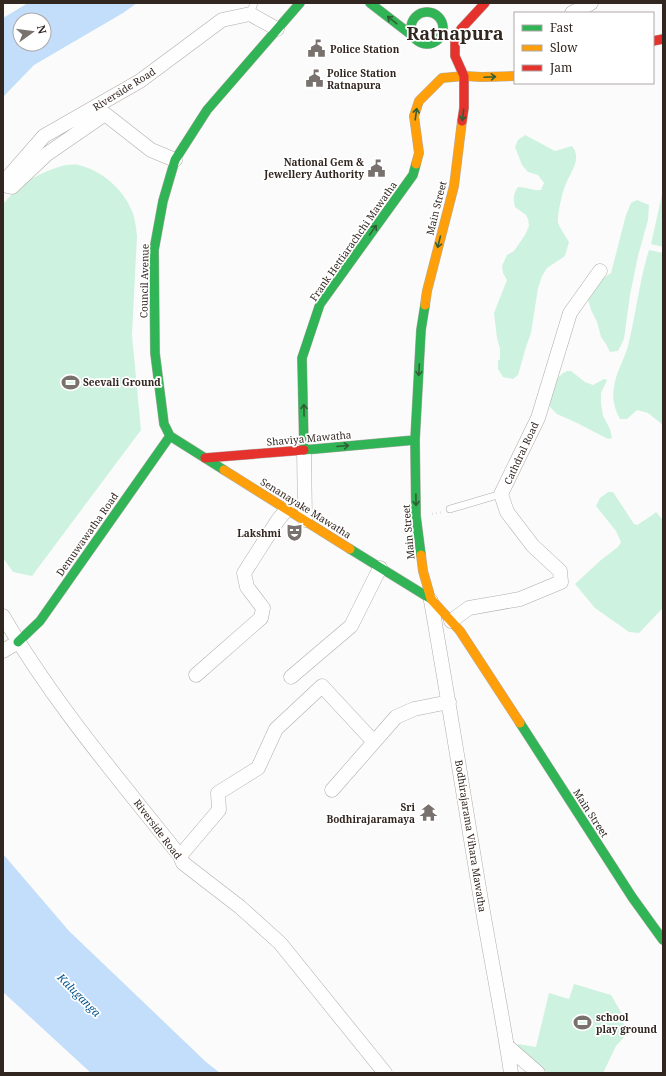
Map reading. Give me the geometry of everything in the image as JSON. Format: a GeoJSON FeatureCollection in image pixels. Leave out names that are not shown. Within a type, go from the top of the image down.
{"type":"FeatureCollection","features":[{"type":"Feature","properties":{"kind":"main road","name":"Council Avenue"},"geometry":{"type":"LineString","coordinates":[[170,436],[164,424],[155,353],[154,250],[163,201],[175,160],[207,110],[300,3]]}},
{"type":"Feature","properties":{"kind":"main road"},"geometry":{"type":"LineString","coordinates":[[370,3],[414,37],[417,41],[425,44],[434,43],[438,40],[442,32],[449,26],[468,21]]}},
{"type":"Feature","properties":{"kind":"main road"},"geometry":{"type":"LineString","coordinates":[[419,3],[449,26]]}},
{"type":"Feature","properties":{"kind":"main road"},"geometry":{"type":"LineString","coordinates":[[455,56],[455,39],[461,29],[485,3]]}},
{"type":"Feature","properties":{"kind":"main road"},"geometry":{"type":"LineString","coordinates":[[414,37],[411,33],[414,18],[423,12],[433,13]]}},
{"type":"Feature","properties":{"kind":"main road"},"geometry":{"type":"LineString","coordinates":[[438,40],[443,43],[455,56]]}},
{"type":"Feature","properties":{"kind":"main road","name":"Main Street"},"geometry":{"type":"LineString","coordinates":[[455,56],[464,76],[464,108],[454,186],[427,291],[421,330],[415,440],[416,516],[423,571],[431,599],[460,631],[474,651],[632,897],[663,940]]}},
{"type":"Feature","properties":{"kind":"main road","name":"Frank Hettiarachchi Mawatha"},"geometry":{"type":"LineString","coordinates":[[304,449],[302,358],[320,304],[412,175],[419,153],[414,116],[419,101],[442,78],[464,76],[514,76]]}},
{"type":"Feature","properties":{"kind":"main road","name":"Senanayake Mawatha"},"geometry":{"type":"LineString","coordinates":[[170,436],[431,599]]}},
{"type":"Feature","properties":{"kind":"main road","name":"Demuwawatha Road"},"geometry":{"type":"LineString","coordinates":[[18,642],[40,621],[170,436]]}},
{"type":"Feature","properties":{"kind":"main road","name":"Shaviya Mawatha"},"geometry":{"type":"LineString","coordinates":[[205,458],[415,440]]}},
{"type":"Feature","properties":{"kind":"street"},"geometry":{"type":"LineString","coordinates":[[574,12],[591,3]]}},
{"type":"Feature","properties":{"kind":"street","name":"Riverside Road"},"geometry":{"type":"LineString","coordinates":[[4,184],[44,136],[140,81],[222,20],[252,8],[277,29]]}},
{"type":"Feature","properties":{"kind":"street"},"geometry":{"type":"LineString","coordinates":[[4,184],[12,187],[47,154],[105,114],[151,150],[175,160]]}},
{"type":"Feature","properties":{"kind":"street","name":"Cathdral Road"},"geometry":{"type":"LineString","coordinates":[[451,621],[469,608],[520,599],[561,582],[560,571],[532,546],[507,512],[501,494],[538,418],[570,313],[600,271]]}},
{"type":"Feature","properties":{"kind":"street"},"geometry":{"type":"LineString","coordinates":[[304,449],[305,520]]}},
{"type":"Feature","properties":{"kind":"street"},"geometry":{"type":"LineString","coordinates":[[196,675],[261,618],[263,608],[247,587],[244,573],[278,520],[287,509]]}},
{"type":"Feature","properties":{"kind":"street"},"geometry":{"type":"LineString","coordinates":[[291,676],[351,626],[380,568]]}},
{"type":"Feature","properties":{"kind":"street","name":"Bodhirajarama Vihara Mawatha"},"geometry":{"type":"LineString","coordinates":[[431,599],[479,889],[507,1046],[510,1073]]}},
{"type":"Feature","properties":{"kind":"street","name":"Riverside Road"},"geometry":{"type":"LineString","coordinates":[[3,616],[18,642],[56,698],[180,856],[183,863],[240,907],[280,943],[384,1073]]}},
{"type":"Feature","properties":{"kind":"street"},"geometry":{"type":"LineString","coordinates":[[3,651],[18,642]]}},
{"type":"Feature","properties":{"kind":"street"},"geometry":{"type":"LineString","coordinates":[[180,856],[220,810],[218,793],[258,768],[276,729],[322,686],[374,742]]}},
{"type":"Feature","properties":{"kind":"street"},"geometry":{"type":"LineString","coordinates":[[332,790],[396,717],[414,708],[449,702]]}},
{"type":"Feature","properties":{"kind":"street"},"geometry":{"type":"LineString","coordinates":[[507,1046],[538,1073]]}},
{"type":"Feature","properties":{"kind":"lane"},"geometry":{"type":"LineString","coordinates":[[450,509],[501,494]]}},
{"type":"Feature","properties":{"kind":"green space"},"geometry":{"type":"Polygon","coordinates":[[[525,135],[555,151],[572,146],[575,151],[576,161],[564,189],[558,215],[558,223],[569,242],[565,256],[547,268],[542,276],[538,288],[531,333],[518,375],[513,379],[503,377],[498,369],[500,349],[494,313],[507,280],[503,273],[502,266],[507,255],[514,251],[525,235],[529,226],[526,215],[515,207],[514,194],[518,187],[541,190],[544,183],[538,175],[528,172],[522,165],[515,147],[518,140],[525,135]]]}},
{"type":"Feature","properties":{"kind":"green space","name":"Seevali Ground"},"geometry":{"type":"Polygon","coordinates":[[[66,165],[87,167],[110,181],[127,201],[135,222],[137,236],[132,335],[141,430],[32,576],[13,572],[3,558],[3,204],[31,179],[47,171],[66,165]]]}},
{"type":"Feature","properties":{"kind":"green space"},"geometry":{"type":"Polygon","coordinates":[[[663,190],[663,247],[651,244],[663,190]]]}},
{"type":"Feature","properties":{"kind":"green space"},"geometry":{"type":"Polygon","coordinates":[[[637,200],[649,205],[648,220],[638,256],[630,295],[624,339],[618,351],[610,352],[601,337],[587,296],[594,285],[611,273],[626,215],[631,203],[637,200]]]}},
{"type":"Feature","properties":{"kind":"green space"},"geometry":{"type":"Polygon","coordinates":[[[649,250],[663,253],[663,425],[648,413],[637,410],[627,419],[620,419],[613,399],[613,391],[618,371],[628,346],[649,250]]]}},
{"type":"Feature","properties":{"kind":"green space"},"geometry":{"type":"Polygon","coordinates":[[[567,371],[571,371],[585,382],[593,385],[604,379],[607,380],[601,393],[601,403],[603,416],[610,429],[612,438],[608,439],[557,414],[550,407],[553,386],[558,378],[567,371]]]}},
{"type":"Feature","properties":{"kind":"green space"},"geometry":{"type":"Polygon","coordinates":[[[608,492],[613,492],[634,524],[637,525],[656,512],[663,520],[663,608],[639,633],[629,632],[595,608],[575,584],[601,560],[618,547],[621,542],[616,531],[596,506],[600,498],[608,492]]]}},
{"type":"Feature","properties":{"kind":"green space","name":"school play ground"},"geometry":{"type":"Polygon","coordinates":[[[574,984],[611,995],[621,1012],[626,1035],[616,1046],[603,1073],[548,1073],[518,1047],[518,1044],[536,1047],[549,993],[569,999],[574,984]]]}},
{"type":"Feature","properties":{"kind":"water"},"geometry":{"type":"Polygon","coordinates":[[[28,3],[137,3],[123,13],[34,65],[3,97],[3,18],[12,13],[12,52],[52,52],[52,12],[13,12],[28,3]]]}},
{"type":"Feature","properties":{"kind":"water","name":"Kaluganga"},"geometry":{"type":"Polygon","coordinates":[[[3,854],[69,931],[206,1062],[220,1073],[91,1073],[3,992],[3,854]]]}},
{"type":"Feature","properties":{"kind":"traffic: fast"},"geometry":{"type":"LineString","coordinates":[[224,470],[170,436],[164,424],[155,353],[154,250],[163,201],[175,160],[207,110],[300,3]]}},
{"type":"Feature","properties":{"kind":"traffic: fast"},"geometry":{"type":"LineString","coordinates":[[370,3],[414,37]]}},
{"type":"Feature","properties":{"kind":"traffic: fast"},"geometry":{"type":"LineString","coordinates":[[424,12],[430,12],[440,19],[443,28],[442,34],[436,41],[430,44],[424,44],[414,37],[411,31],[411,25],[418,15],[424,12]]}},
{"type":"Feature","properties":{"kind":"traffic: fast"},"geometry":{"type":"LineString","coordinates":[[304,449],[302,358],[320,304],[413,175],[416,164]]}},
{"type":"Feature","properties":{"kind":"traffic: fast"},"geometry":{"type":"LineString","coordinates":[[421,555],[416,516],[415,440],[421,330],[425,305]]}},
{"type":"Feature","properties":{"kind":"traffic: fast"},"geometry":{"type":"LineString","coordinates":[[18,642],[40,621],[170,436]]}},
{"type":"Feature","properties":{"kind":"traffic: fast"},"geometry":{"type":"LineString","coordinates":[[304,450],[415,440]]}},
{"type":"Feature","properties":{"kind":"traffic: fast"},"geometry":{"type":"LineString","coordinates":[[350,549],[431,599]]}},
{"type":"Feature","properties":{"kind":"traffic: fast"},"geometry":{"type":"LineString","coordinates":[[520,723],[632,897],[663,940]]}},
{"type":"Feature","properties":{"kind":"traffic: slow"},"geometry":{"type":"LineString","coordinates":[[416,164],[419,153],[414,116],[419,101],[442,78],[464,76],[514,76]]}},
{"type":"Feature","properties":{"kind":"traffic: slow"},"geometry":{"type":"LineString","coordinates":[[425,305],[427,291],[454,186],[462,121]]}},
{"type":"Feature","properties":{"kind":"traffic: slow"},"geometry":{"type":"LineString","coordinates":[[224,470],[350,549]]}},
{"type":"Feature","properties":{"kind":"traffic: slow"},"geometry":{"type":"LineString","coordinates":[[421,555],[423,571],[431,599],[460,631],[520,723]]}},
{"type":"Feature","properties":{"kind":"traffic: jam"},"geometry":{"type":"LineString","coordinates":[[462,121],[464,108],[464,76],[455,56],[455,39],[461,29],[485,3]]}},
{"type":"Feature","properties":{"kind":"traffic: jam"},"geometry":{"type":"LineString","coordinates":[[654,41],[663,39]]}},
{"type":"Feature","properties":{"kind":"traffic: jam"},"geometry":{"type":"LineString","coordinates":[[205,458],[304,450]]}},
{"type":"Feature","properties":{"kind":"place","name":"Police Station"},"geometry":{"type":"Point","coordinates":[317,49]}},
{"type":"Feature","properties":{"kind":"place","name":"Police Station Ratnapura"},"geometry":{"type":"Point","coordinates":[314,79]}},
{"type":"Feature","properties":{"kind":"place","name":"National Gem & Jewellery Authority"},"geometry":{"type":"Point","coordinates":[377,168]}},
{"type":"Feature","properties":{"kind":"place","name":"Seevali Ground"},"geometry":{"type":"Point","coordinates":[70,382]}},
{"type":"Feature","properties":{"kind":"place","name":"Lakshmi"},"geometry":{"type":"Point","coordinates":[294,533]}},
{"type":"Feature","properties":{"kind":"place","name":"Sri Bodhirajaramaya"},"geometry":{"type":"Point","coordinates":[428,813]}},
{"type":"Feature","properties":{"kind":"place","name":"school play ground"},"geometry":{"type":"Point","coordinates":[583,1023]}},
{"type":"Feature","properties":{"kind":"district","name":"Ratnapura"},"geometry":{"type":"Point","coordinates":[455,34]}}]}
